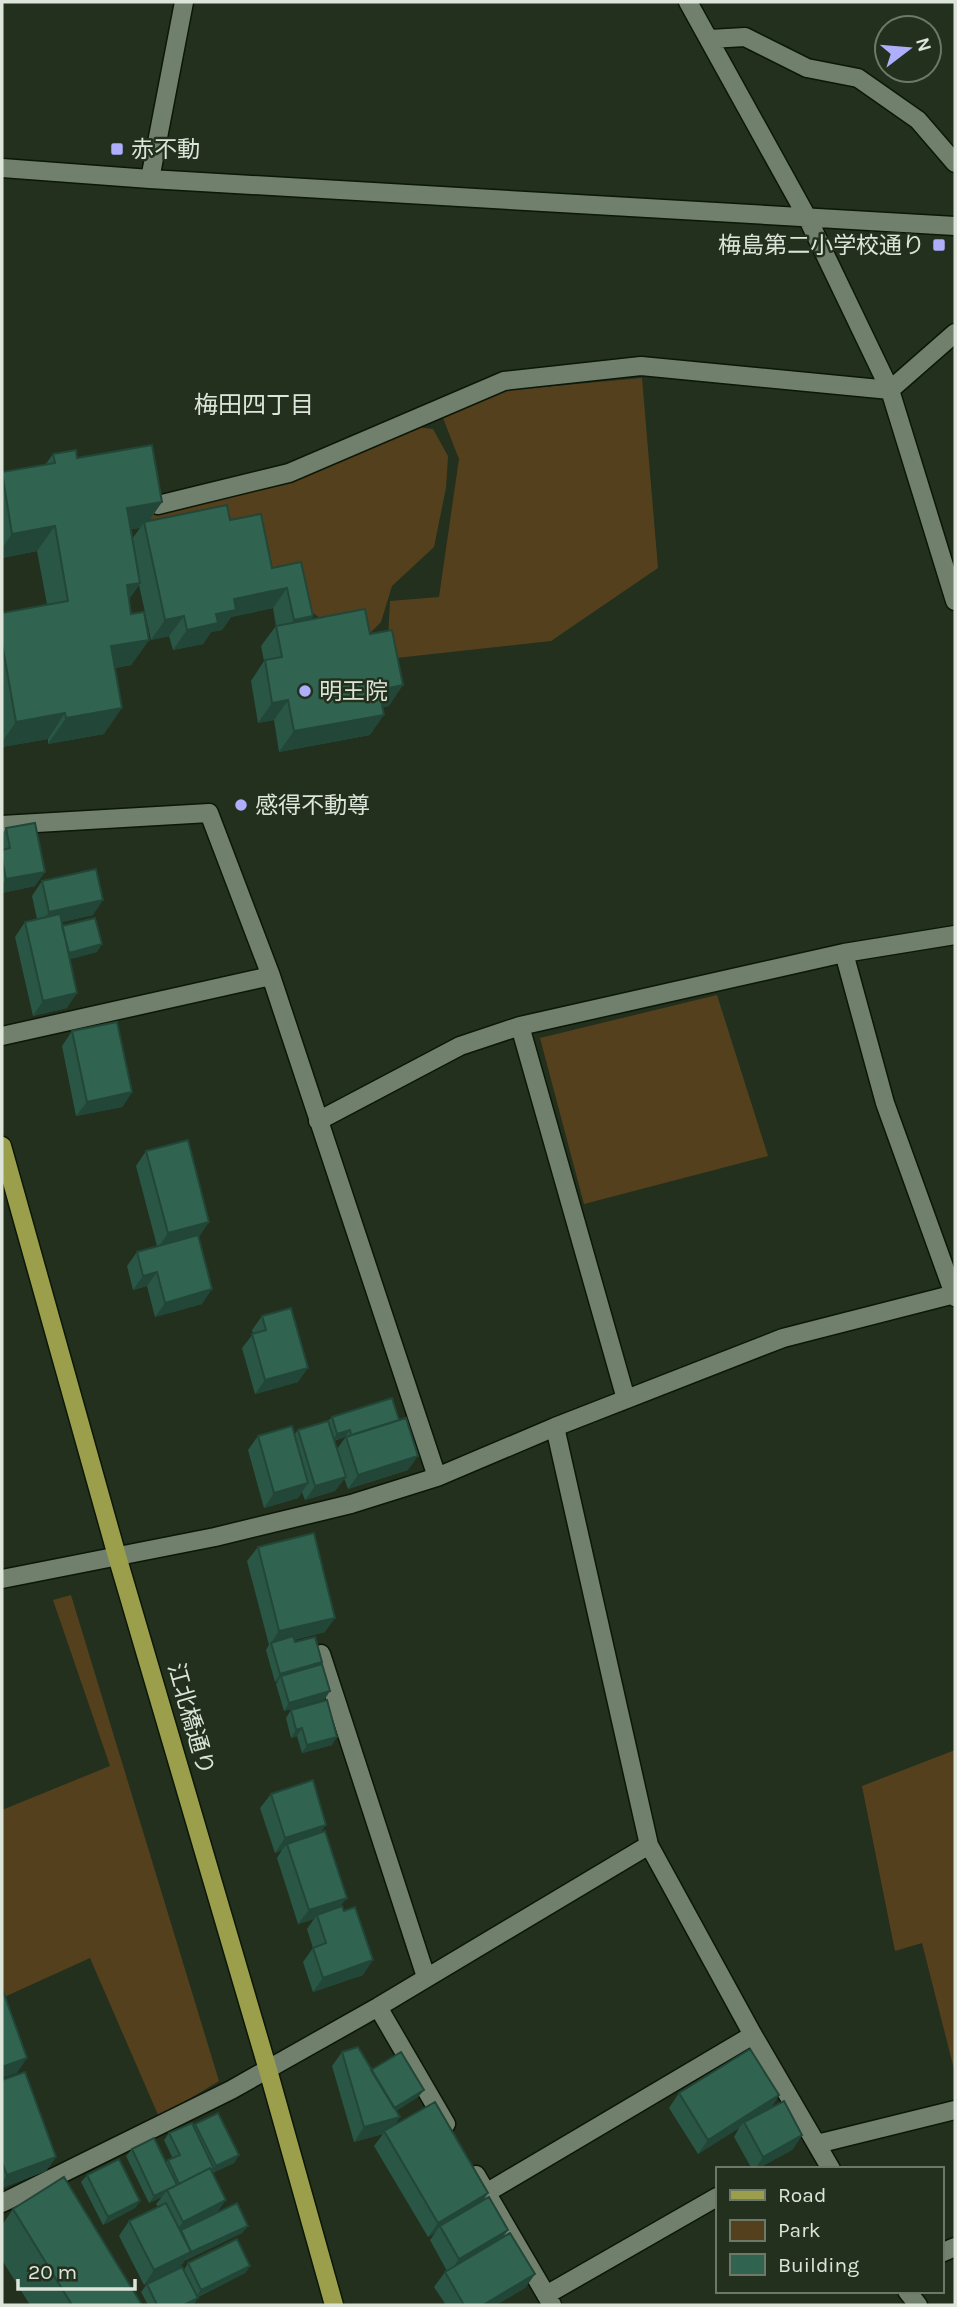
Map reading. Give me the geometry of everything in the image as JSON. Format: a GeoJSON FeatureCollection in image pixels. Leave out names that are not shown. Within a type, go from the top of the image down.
{"type":"FeatureCollection","features":[{"type":"Feature","properties":{"kind":"main road","name":"江北橋通り"},"geometry":{"type":"LineString","coordinates":[[2,1146],[117,1556],[334,2305]]}},
{"type":"Feature","properties":{"kind":"street"},"geometry":{"type":"LineString","coordinates":[[150,178],[184,2]]}},
{"type":"Feature","properties":{"kind":"street"},"geometry":{"type":"LineString","coordinates":[[688,2],[807,217],[890,390],[955,601]]}},
{"type":"Feature","properties":{"kind":"street"},"geometry":{"type":"LineString","coordinates":[[710,39],[745,37],[807,68],[858,78],[918,120],[955,163]]}},
{"type":"Feature","properties":{"kind":"street"},"geometry":{"type":"LineString","coordinates":[[2,168],[955,226]]}},
{"type":"Feature","properties":{"kind":"street"},"geometry":{"type":"LineString","coordinates":[[158,505],[289,473],[504,381],[641,366],[890,390],[955,333]]}},
{"type":"Feature","properties":{"kind":"street"},"geometry":{"type":"LineString","coordinates":[[2,825],[209,813],[271,976],[437,1477]]}},
{"type":"Feature","properties":{"kind":"street"},"geometry":{"type":"LineString","coordinates":[[318,1121],[460,1046],[520,1026],[844,953],[955,935]]}},
{"type":"Feature","properties":{"kind":"street"},"geometry":{"type":"LineString","coordinates":[[2,1579],[215,1537],[351,1504],[437,1477],[555,1427],[783,1338],[955,1295],[885,1103],[844,953]]}},
{"type":"Feature","properties":{"kind":"street"},"geometry":{"type":"LineString","coordinates":[[2,1035],[271,976]]}},
{"type":"Feature","properties":{"kind":"street"},"geometry":{"type":"LineString","coordinates":[[520,1026],[626,1399]]}},
{"type":"Feature","properties":{"kind":"street"},"geometry":{"type":"LineString","coordinates":[[555,1427],[649,1845],[753,2035],[830,2167]]}},
{"type":"Feature","properties":{"kind":"street"},"geometry":{"type":"LineString","coordinates":[[321,1654],[426,1977]]}},
{"type":"Feature","properties":{"kind":"street"},"geometry":{"type":"LineString","coordinates":[[2,2203],[268,2070],[649,1845]]}},
{"type":"Feature","properties":{"kind":"street"},"geometry":{"type":"LineString","coordinates":[[378,2007],[453,2135]]}},
{"type":"Feature","properties":{"kind":"street"},"geometry":{"type":"LineString","coordinates":[[486,2193],[753,2035]]}},
{"type":"Feature","properties":{"kind":"street"},"geometry":{"type":"LineString","coordinates":[[817,2144],[955,2110]]}},
{"type":"Feature","properties":{"kind":"street"},"geometry":{"type":"LineString","coordinates":[[466,2158],[549,2300],[716,2198]]}},
{"type":"Feature","properties":{"kind":"green space"},"geometry":{"type":"Polygon","coordinates":[[[642,378],[658,568],[551,641],[387,659],[390,601],[439,597],[459,459],[443,418],[499,391],[642,378]]]}},
{"type":"Feature","properties":{"kind":"green space"},"geometry":{"type":"Polygon","coordinates":[[[417,427],[433,429],[448,456],[446,488],[434,547],[392,586],[381,622],[370,633],[361,636],[332,627],[309,610],[154,531],[149,512],[417,427]]]}},
{"type":"Feature","properties":{"kind":"green space"},"geometry":{"type":"Polygon","coordinates":[[[717,995],[768,1156],[584,1204],[540,1038],[717,995]]]}},
{"type":"Feature","properties":{"kind":"green space"},"geometry":{"type":"Polygon","coordinates":[[[71,1595],[219,2081],[159,2117],[90,1958],[2,1998],[2,1810],[110,1766],[53,1600],[71,1595]]]}},
{"type":"Feature","properties":{"kind":"green space"},"geometry":{"type":"Polygon","coordinates":[[[955,1750],[955,2073],[922,1943],[895,1951],[862,1786],[955,1750]]]}},
{"type":"Feature","properties":{"kind":"building"},"geometry":{"type":"Polygon","coordinates":[[[152,445],[162,502],[127,508],[140,583],[127,585],[131,614],[144,612],[149,640],[111,646],[122,708],[66,718],[65,713],[16,722],[2,643],[2,613],[68,601],[55,526],[12,534],[2,472],[55,463],[53,454],[76,450],[77,458],[152,445]]]}},
{"type":"Feature","properties":{"kind":"building"},"geometry":{"type":"Polygon","coordinates":[[[227,505],[230,520],[261,514],[272,568],[301,562],[313,616],[294,620],[287,588],[234,599],[236,610],[216,614],[218,623],[187,630],[184,616],[165,620],[144,522],[227,505]]]}},
{"type":"Feature","properties":{"kind":"building"},"geometry":{"type":"Polygon","coordinates":[[[365,609],[370,634],[392,630],[403,685],[379,690],[384,715],[294,731],[288,700],[272,703],[265,660],[282,657],[276,626],[365,609]]]}},
{"type":"Feature","properties":{"kind":"building"},"geometry":{"type":"Polygon","coordinates":[[[35,823],[45,872],[6,879],[2,850],[10,848],[6,828],[35,823]]]}},
{"type":"Feature","properties":{"kind":"building"},"geometry":{"type":"Polygon","coordinates":[[[96,869],[103,900],[49,912],[42,881],[96,869]]]}},
{"type":"Feature","properties":{"kind":"building"},"geometry":{"type":"Polygon","coordinates":[[[60,914],[77,993],[43,1001],[25,922],[60,914]]]}},
{"type":"Feature","properties":{"kind":"building"},"geometry":{"type":"Polygon","coordinates":[[[95,918],[102,944],[69,953],[62,926],[95,918]]]}},
{"type":"Feature","properties":{"kind":"building"},"geometry":{"type":"Polygon","coordinates":[[[117,1022],[132,1092],[87,1102],[72,1031],[117,1022]]]}},
{"type":"Feature","properties":{"kind":"building"},"geometry":{"type":"Polygon","coordinates":[[[188,1140],[209,1222],[168,1233],[146,1151],[188,1140]]]}},
{"type":"Feature","properties":{"kind":"building"},"geometry":{"type":"Polygon","coordinates":[[[198,1235],[212,1289],[165,1303],[157,1272],[143,1276],[137,1252],[198,1235]]]}},
{"type":"Feature","properties":{"kind":"building"},"geometry":{"type":"Polygon","coordinates":[[[291,1308],[308,1368],[265,1380],[252,1334],[266,1330],[262,1316],[291,1308]]]}},
{"type":"Feature","properties":{"kind":"building"},"geometry":{"type":"Polygon","coordinates":[[[392,1398],[399,1420],[351,1435],[350,1430],[337,1434],[332,1417],[392,1398]]]}},
{"type":"Feature","properties":{"kind":"building"},"geometry":{"type":"Polygon","coordinates":[[[406,1418],[418,1456],[358,1475],[346,1437],[406,1418]]]}},
{"type":"Feature","properties":{"kind":"building"},"geometry":{"type":"Polygon","coordinates":[[[328,1421],[346,1477],[315,1486],[298,1430],[328,1421]]]}},
{"type":"Feature","properties":{"kind":"building"},"geometry":{"type":"Polygon","coordinates":[[[292,1426],[308,1483],[274,1493],[258,1436],[292,1426]]]}},
{"type":"Feature","properties":{"kind":"building"},"geometry":{"type":"Polygon","coordinates":[[[314,1533],[335,1618],[279,1631],[258,1547],[314,1533]]]}},
{"type":"Feature","properties":{"kind":"building"},"geometry":{"type":"Polygon","coordinates":[[[293,1636],[295,1642],[315,1637],[322,1662],[280,1674],[271,1643],[293,1636]]]}},
{"type":"Feature","properties":{"kind":"building"},"geometry":{"type":"Polygon","coordinates":[[[322,1664],[330,1691],[289,1703],[281,1676],[322,1664]]]}},
{"type":"Feature","properties":{"kind":"building"},"geometry":{"type":"Polygon","coordinates":[[[327,1700],[337,1737],[307,1745],[302,1728],[296,1730],[291,1710],[327,1700]]]}},
{"type":"Feature","properties":{"kind":"building"},"geometry":{"type":"Polygon","coordinates":[[[313,1780],[326,1825],[285,1838],[271,1794],[313,1780]]]}},
{"type":"Feature","properties":{"kind":"building"},"geometry":{"type":"Polygon","coordinates":[[[325,1831],[347,1898],[309,1910],[287,1844],[325,1831]]]}},
{"type":"Feature","properties":{"kind":"building"},"geometry":{"type":"Polygon","coordinates":[[[342,1906],[344,1911],[355,1907],[373,1960],[323,1978],[313,1948],[326,1943],[317,1915],[342,1906]]]}},
{"type":"Feature","properties":{"kind":"building"},"geometry":{"type":"Polygon","coordinates":[[[2,1992],[27,2058],[2,2067],[2,1992]]]}},
{"type":"Feature","properties":{"kind":"building"},"geometry":{"type":"Polygon","coordinates":[[[358,2047],[400,2117],[364,2127],[342,2052],[358,2047]]]}},
{"type":"Feature","properties":{"kind":"building"},"geometry":{"type":"Polygon","coordinates":[[[750,2049],[779,2095],[708,2140],[679,2093],[750,2049]]]}},
{"type":"Feature","properties":{"kind":"building"},"geometry":{"type":"Polygon","coordinates":[[[401,2052],[424,2090],[394,2108],[371,2070],[401,2052]]]}},
{"type":"Feature","properties":{"kind":"building"},"geometry":{"type":"Polygon","coordinates":[[[25,2072],[56,2157],[7,2175],[2,2162],[2,2080],[25,2072]]]}},
{"type":"Feature","properties":{"kind":"building"},"geometry":{"type":"Polygon","coordinates":[[[784,2101],[802,2135],[763,2157],[744,2122],[784,2101]]]}},
{"type":"Feature","properties":{"kind":"building"},"geometry":{"type":"Polygon","coordinates":[[[435,2102],[488,2193],[438,2223],[384,2131],[435,2102]]]}},
{"type":"Feature","properties":{"kind":"building"},"geometry":{"type":"Polygon","coordinates":[[[218,2113],[239,2155],[216,2166],[195,2124],[218,2113]]]}},
{"type":"Feature","properties":{"kind":"building"},"geometry":{"type":"Polygon","coordinates":[[[192,2123],[214,2169],[210,2168],[179,2184],[168,2160],[180,2155],[169,2133],[192,2123]]]}},
{"type":"Feature","properties":{"kind":"building"},"geometry":{"type":"Polygon","coordinates":[[[154,2138],[177,2185],[154,2196],[132,2149],[154,2138]]]}},
{"type":"Feature","properties":{"kind":"building"},"geometry":{"type":"Polygon","coordinates":[[[119,2159],[140,2201],[108,2217],[87,2175],[119,2159]]]}},
{"type":"Feature","properties":{"kind":"building"},"geometry":{"type":"Polygon","coordinates":[[[210,2168],[226,2200],[183,2222],[167,2190],[210,2168]]]}},
{"type":"Feature","properties":{"kind":"building"},"geometry":{"type":"Polygon","coordinates":[[[64,2177],[142,2305],[72,2305],[13,2209],[64,2177]]]}},
{"type":"Feature","properties":{"kind":"building"},"geometry":{"type":"Polygon","coordinates":[[[489,2197],[508,2230],[459,2259],[440,2226],[489,2197]]]}},
{"type":"Feature","properties":{"kind":"building"},"geometry":{"type":"Polygon","coordinates":[[[166,2203],[191,2252],[154,2270],[129,2221],[166,2203]]]}},
{"type":"Feature","properties":{"kind":"building"},"geometry":{"type":"Polygon","coordinates":[[[237,2203],[248,2226],[191,2252],[181,2230],[237,2203]]]}},
{"type":"Feature","properties":{"kind":"building"},"geometry":{"type":"Polygon","coordinates":[[[510,2233],[535,2274],[483,2305],[464,2305],[445,2272],[510,2233]]]}},
{"type":"Feature","properties":{"kind":"building"},"geometry":{"type":"Polygon","coordinates":[[[237,2239],[250,2266],[201,2290],[188,2263],[237,2239]]]}},
{"type":"Feature","properties":{"kind":"building"},"geometry":{"type":"Polygon","coordinates":[[[182,2267],[198,2298],[184,2305],[157,2305],[147,2284],[182,2267]]]}},
{"type":"Feature","properties":{"kind":"place","name":"赤不動"},"geometry":{"type":"Point","coordinates":[117,149]}},
{"type":"Feature","properties":{"kind":"place","name":"梅島第二小学校通り"},"geometry":{"type":"Point","coordinates":[939,245]}},
{"type":"Feature","properties":{"kind":"place","name":"明王院"},"geometry":{"type":"Point","coordinates":[305,691]}},
{"type":"Feature","properties":{"kind":"place","name":"感得不動尊"},"geometry":{"type":"Point","coordinates":[241,805]}},
{"type":"Feature","properties":{"kind":"district","name":"梅田四丁目"},"geometry":{"type":"Point","coordinates":[254,405]}}]}
